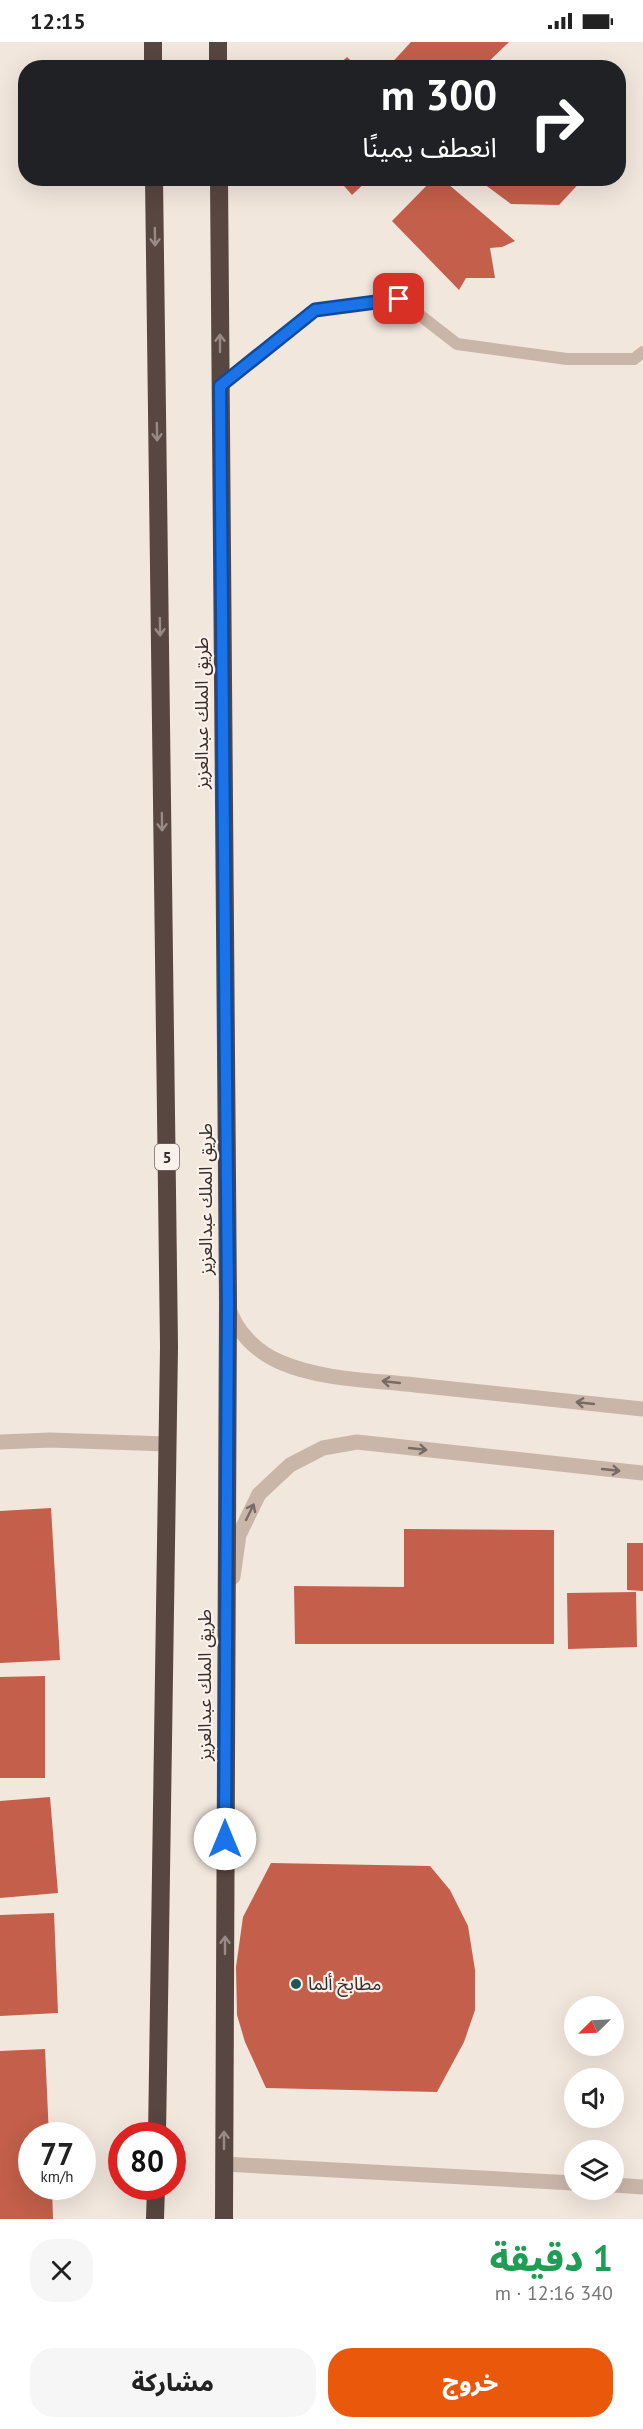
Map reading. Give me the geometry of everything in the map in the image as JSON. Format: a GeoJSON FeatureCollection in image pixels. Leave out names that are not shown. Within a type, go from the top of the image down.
{"type":"FeatureCollection","features":[{"type":"Feature","properties":{"kind":"highway"},"geometry":{"type":"LineString","coordinates":[[153,42],[153,60]]}},
{"type":"Feature","properties":{"kind":"highway"},"geometry":{"type":"LineString","coordinates":[[218,42],[218,60]]}},
{"type":"Feature","properties":{"kind":"highway","name":"5"},"geometry":{"type":"LineString","coordinates":[[154,186],[169,1347],[157,2122]]}},
{"type":"Feature","properties":{"kind":"highway","name":"طريق الملك عبدالعزيز"},"geometry":{"type":"LineString","coordinates":[[219,186],[228,1303],[224,2219]]}},
{"type":"Feature","properties":{"kind":"highway"},"geometry":{"type":"LineString","coordinates":[[155,2219],[156,2200]]}},
{"type":"Feature","properties":{"kind":"street"},"geometry":{"type":"LineString","coordinates":[[228,1303],[231,1316],[247,1339],[278,1362],[298,1369],[349,1377],[643,1409]]}},
{"type":"Feature","properties":{"kind":"street"},"geometry":{"type":"LineString","coordinates":[[0,1442],[50,1440],[167,1444]]}},
{"type":"Feature","properties":{"kind":"street"},"geometry":{"type":"LineString","coordinates":[[226,1630],[239,1536],[260,1494],[290,1465],[323,1448],[357,1442],[643,1473]]}},
{"type":"Feature","properties":{"kind":"street"},"geometry":{"type":"LineString","coordinates":[[224,2164],[564,2182]]}},
{"type":"Feature","properties":{"kind":"street"},"geometry":{"type":"LineString","coordinates":[[624,2186],[643,2187]]}},
{"type":"Feature","properties":{"kind":"lane"},"geometry":{"type":"LineString","coordinates":[[220,386],[315,310],[399,299],[457,344],[567,359],[634,360],[643,352]]}},
{"type":"Feature","properties":{"kind":"building"},"geometry":{"type":"Polygon","coordinates":[[[411,42],[509,42],[490,60],[394,60],[411,42]]]}},
{"type":"Feature","properties":{"kind":"building"},"geometry":{"type":"Polygon","coordinates":[[[344,186],[362,186],[352,195],[344,186]]]}},
{"type":"Feature","properties":{"kind":"building"},"geometry":{"type":"Polygon","coordinates":[[[426,186],[450,186],[515,241],[502,247],[490,248],[495,278],[466,278],[459,290],[392,221],[426,186]]]}},
{"type":"Feature","properties":{"kind":"building"},"geometry":{"type":"Polygon","coordinates":[[[487,186],[577,186],[559,205],[511,204],[487,186]]]}},
{"type":"Feature","properties":{"kind":"building"},"geometry":{"type":"Polygon","coordinates":[[[51,1508],[60,1660],[0,1663],[0,1511],[51,1508]]]}},
{"type":"Feature","properties":{"kind":"building"},"geometry":{"type":"Polygon","coordinates":[[[404,1529],[554,1530],[554,1644],[295,1644],[294,1586],[404,1587],[404,1529]]]}},
{"type":"Feature","properties":{"kind":"building"},"geometry":{"type":"Polygon","coordinates":[[[627,1543],[643,1543],[643,1591],[627,1590],[627,1543]]]}},
{"type":"Feature","properties":{"kind":"building"},"geometry":{"type":"Polygon","coordinates":[[[636,1592],[637,1647],[568,1649],[567,1593],[636,1592]]]}},
{"type":"Feature","properties":{"kind":"building"},"geometry":{"type":"Polygon","coordinates":[[[45,1676],[45,1778],[0,1778],[0,1677],[45,1676]]]}},
{"type":"Feature","properties":{"kind":"building"},"geometry":{"type":"Polygon","coordinates":[[[50,1797],[58,1893],[0,1898],[0,1801],[50,1797]]]}},
{"type":"Feature","properties":{"kind":"building"},"geometry":{"type":"Polygon","coordinates":[[[271,1863],[430,1866],[450,1890],[468,1926],[475,1970],[475,2010],[464,2042],[437,2092],[266,2088],[245,2042],[237,2015],[236,1967],[243,1917],[271,1863]]]}},
{"type":"Feature","properties":{"kind":"building"},"geometry":{"type":"Polygon","coordinates":[[[54,1913],[58,2013],[0,2016],[0,1915],[54,1913]]]}},
{"type":"Feature","properties":{"kind":"building"},"geometry":{"type":"Polygon","coordinates":[[[45,2049],[48,2122],[18,2122],[18,2200],[52,2200],[53,2219],[0,2219],[0,2051],[45,2049]]]}},
{"type":"Feature","properties":{"kind":"place","name":"مطابخ ألما"},"geometry":{"type":"Point","coordinates":[296,1984]}},
{"type":"Feature","properties":{"kind":"route"},"geometry":{"type":"LineString","coordinates":[[225,1839],[228,1303],[220,386],[315,310],[399,299]]}}]}
